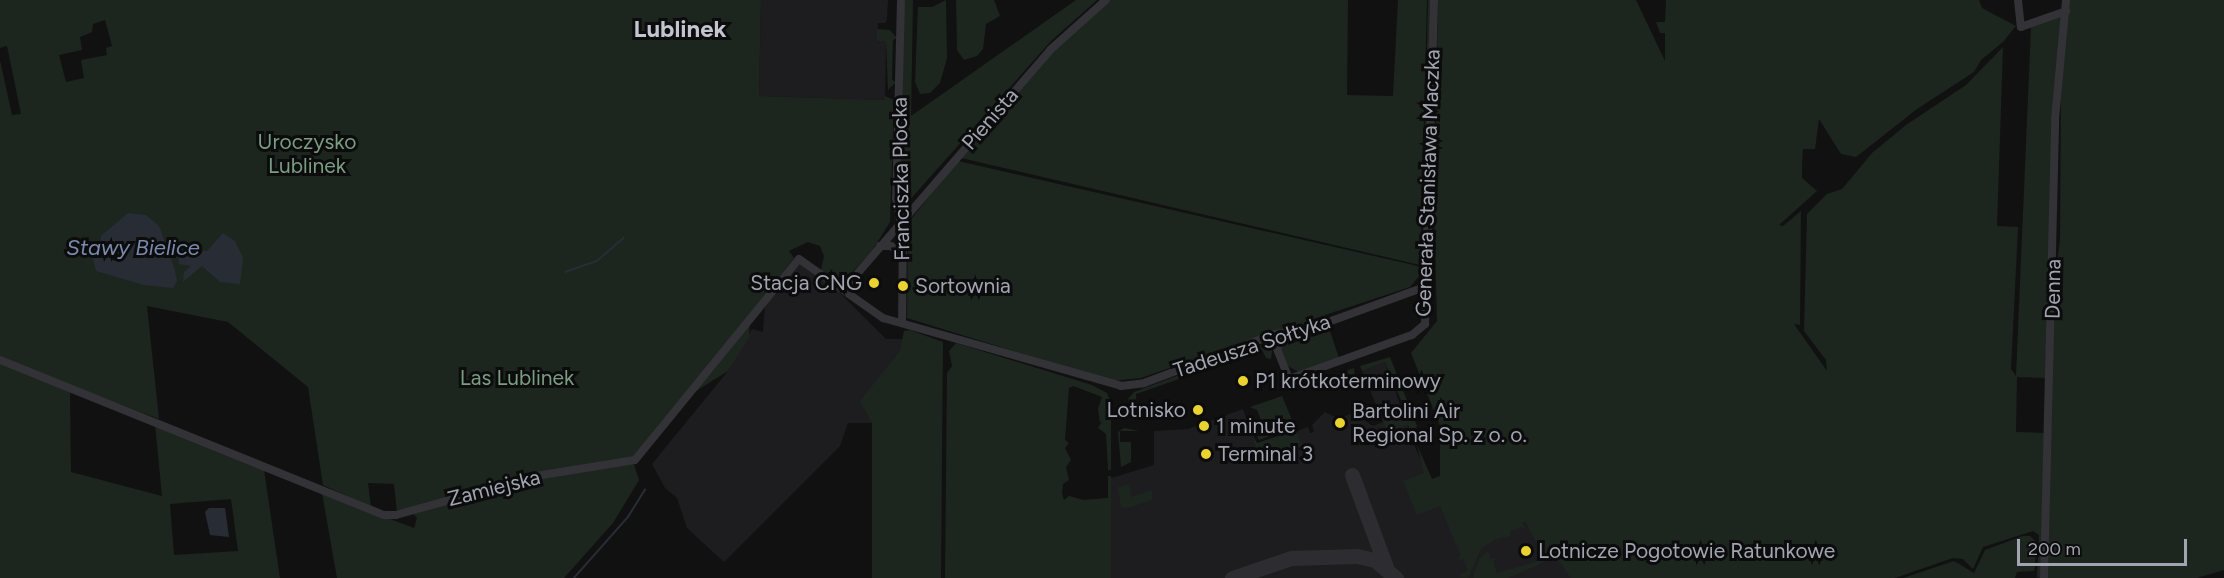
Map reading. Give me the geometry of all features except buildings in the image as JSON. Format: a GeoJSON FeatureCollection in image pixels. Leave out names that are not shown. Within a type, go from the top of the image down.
{"type":"FeatureCollection","features":[{"type":"Feature","properties":{"kind":"street","name":"Franciszka Plocka"},"geometry":{"type":"LineString","coordinates":[[901,0],[897,198],[903,255],[902,322]]}},
{"type":"Feature","properties":{"kind":"street","name":"Pienista"},"geometry":{"type":"LineString","coordinates":[[844,289],[1056,44],[1106,0]]}},
{"type":"Feature","properties":{"kind":"street","name":"Generała Stanisława Maczka"},"geometry":{"type":"LineString","coordinates":[[1277,346],[1287,379],[1418,333],[1426,321],[1434,0]]}},
{"type":"Feature","properties":{"kind":"street"},"geometry":{"type":"LineString","coordinates":[[2018,0],[2021,27],[2066,11]]}},
{"type":"Feature","properties":{"kind":"street","name":"Denna"},"geometry":{"type":"LineString","coordinates":[[2044,578],[2055,119],[2066,0]]}},
{"type":"Feature","properties":{"kind":"street"},"geometry":{"type":"LineString","coordinates":[[880,246],[891,246],[903,255]]}},
{"type":"Feature","properties":{"kind":"street","name":"Zamiejska"},"geometry":{"type":"LineString","coordinates":[[0,360],[384,515],[396,515],[536,476],[628,464],[646,450],[796,261],[801,260],[879,316],[902,322]]}},
{"type":"Feature","properties":{"kind":"street","name":"Tadeusza Sołtyka"},"geometry":{"type":"LineString","coordinates":[[902,322],[1121,386],[1144,383],[1260,341],[1427,286]]}},
{"type":"Feature","properties":{"kind":"street"},"geometry":{"type":"LineString","coordinates":[[1260,341],[1277,346],[1288,333]]}},
{"type":"Feature","properties":{"kind":"shaded area"},"geometry":{"type":"Polygon","coordinates":[[[761,0],[888,0],[886,23],[878,23],[877,41],[886,42],[885,100],[759,96],[761,0]]]}},
{"type":"Feature","properties":{"kind":"shaded area"},"geometry":{"type":"Polygon","coordinates":[[[800,264],[840,293],[886,339],[906,339],[872,423],[848,423],[840,446],[724,562],[687,528],[677,498],[665,488],[652,464],[728,371],[752,329],[763,332],[765,305],[800,264]]]}},
{"type":"Feature","properties":{"kind":"shaded area"},"geometry":{"type":"Polygon","coordinates":[[[1385,362],[1415,447],[1456,540],[1538,512],[1573,578],[1083,578],[1084,500],[1108,498],[1108,479],[1154,465],[1154,431],[1188,429],[1243,409],[1256,446],[1308,427],[1310,433],[1314,432],[1312,425],[1325,412],[1339,419],[1361,409],[1365,421],[1373,426],[1383,422],[1362,371],[1385,362]]]}},
{"type":"Feature","properties":{"kind":"green space"},"geometry":{"type":"Polygon","coordinates":[[[0,0],[761,0],[759,96],[885,100],[885,96],[894,100],[890,222],[872,251],[843,282],[821,270],[824,256],[820,246],[808,242],[789,251],[794,258],[750,314],[749,338],[728,371],[677,403],[633,462],[639,480],[613,523],[564,578],[337,578],[322,493],[414,528],[417,518],[408,508],[397,513],[394,484],[368,483],[371,507],[323,485],[308,387],[228,322],[147,306],[159,419],[75,387],[70,391],[71,472],[162,496],[155,424],[264,470],[280,578],[0,578],[0,60],[12,115],[21,114],[7,46],[0,48],[0,0]],[[105,20],[93,24],[92,32],[80,37],[82,50],[59,55],[66,82],[84,78],[81,60],[107,55],[106,48],[112,46],[105,20]],[[231,499],[170,504],[174,555],[238,551],[231,499]]]}},
{"type":"Feature","properties":{"kind":"green space"},"geometry":{"type":"Polygon","coordinates":[[[904,0],[913,0],[911,116],[1076,0],[1097,0],[1051,41],[907,203],[900,197],[904,0]]]}},
{"type":"Feature","properties":{"kind":"green space"},"geometry":{"type":"Polygon","coordinates":[[[946,0],[947,58],[940,83],[930,93],[920,94],[915,82],[918,7],[932,7],[946,0]]]}},
{"type":"Feature","properties":{"kind":"green space"},"geometry":{"type":"Polygon","coordinates":[[[956,0],[994,0],[1000,16],[986,24],[983,49],[977,56],[964,60],[957,50],[956,0]]]}},
{"type":"Feature","properties":{"kind":"green space"},"geometry":{"type":"Polygon","coordinates":[[[1110,0],[1348,0],[1347,95],[1393,96],[1398,0],[1427,0],[1420,265],[961,158],[1058,46],[1110,0]]]}},
{"type":"Feature","properties":{"kind":"green space"},"geometry":{"type":"Polygon","coordinates":[[[1428,0],[1431,0],[1424,266],[1422,265],[1428,0]]]}},
{"type":"Feature","properties":{"kind":"green space"},"geometry":{"type":"Polygon","coordinates":[[[1438,0],[1636,0],[1665,61],[1665,33],[1660,33],[1656,22],[1665,22],[1666,0],[1979,0],[1982,8],[2016,26],[2003,42],[1981,60],[1974,72],[1917,109],[1856,157],[1841,154],[1819,119],[1815,149],[1803,149],[1802,166],[1802,178],[1817,191],[1779,225],[1783,226],[1801,211],[1800,325],[1794,324],[1827,371],[1826,360],[1804,331],[1807,214],[1827,194],[1842,189],[1872,153],[1906,125],[1966,85],[2003,47],[1997,226],[2018,227],[2011,369],[2016,376],[2031,27],[2061,15],[2046,378],[2017,377],[2016,432],[2046,433],[2041,578],[2037,577],[2039,535],[2033,531],[1983,547],[1973,569],[1963,559],[1953,558],[1895,578],[1571,578],[1556,557],[1508,578],[1473,578],[1479,559],[1488,551],[1491,559],[1497,557],[1493,562],[1497,573],[1545,559],[1525,521],[1522,523],[1526,530],[1521,527],[1510,532],[1511,536],[1496,539],[1481,549],[1468,578],[1457,577],[1468,570],[1463,559],[1458,561],[1460,554],[1440,506],[1417,515],[1403,481],[1424,473],[1417,445],[1432,479],[1440,476],[1440,426],[1411,353],[1437,321],[1434,211],[1438,0]]]}},
{"type":"Feature","properties":{"kind":"green space"},"geometry":{"type":"Polygon","coordinates":[[[2068,0],[2224,0],[2224,570],[2197,578],[2047,578],[2052,304],[2060,240],[2061,74],[2068,0]]]}},
{"type":"Feature","properties":{"kind":"green space"},"geometry":{"type":"Polygon","coordinates":[[[877,29],[890,30],[897,38],[893,40],[892,80],[896,82],[888,90],[886,42],[877,41],[877,29]]]}},
{"type":"Feature","properties":{"kind":"green space"},"geometry":{"type":"Polygon","coordinates":[[[958,161],[1409,264],[1420,267],[1420,275],[1410,287],[1325,315],[1326,319],[1275,331],[1141,378],[1111,381],[907,318],[908,223],[958,161]]]}},
{"type":"Feature","properties":{"kind":"green space"},"geometry":{"type":"Polygon","coordinates":[[[1328,325],[1339,358],[1298,372],[1286,365],[1281,348],[1285,339],[1328,325]]]}},
{"type":"Feature","properties":{"kind":"green space"},"geometry":{"type":"Polygon","coordinates":[[[910,330],[943,342],[941,578],[872,578],[872,423],[860,401],[900,351],[904,331],[910,330]]]}},
{"type":"Feature","properties":{"kind":"green space"},"geometry":{"type":"Polygon","coordinates":[[[956,343],[1092,385],[1107,393],[1111,403],[1111,470],[1108,470],[1106,434],[1098,428],[1103,420],[1100,423],[1098,409],[1102,397],[1073,386],[1069,388],[1065,440],[1069,443],[1065,448],[1071,460],[1066,467],[1069,480],[1063,484],[1062,494],[1064,500],[1069,496],[1084,500],[1108,498],[1108,476],[1111,476],[1111,578],[945,578],[947,373],[952,366],[949,351],[956,343]]]}},
{"type":"Feature","properties":{"kind":"green space"},"geometry":{"type":"Polygon","coordinates":[[[1265,343],[1273,345],[1271,359],[1266,358],[1262,350],[1136,394],[1137,414],[1129,407],[1128,399],[1134,392],[1265,343]]]}},
{"type":"Feature","properties":{"kind":"green space"},"geometry":{"type":"Polygon","coordinates":[[[1390,357],[1417,426],[1411,434],[1408,425],[1388,431],[1383,422],[1405,410],[1385,362],[1362,371],[1360,366],[1390,357]]]}},
{"type":"Feature","properties":{"kind":"green space"},"geometry":{"type":"Polygon","coordinates":[[[1354,368],[1355,378],[1318,391],[1316,382],[1354,368]]]}},
{"type":"Feature","properties":{"kind":"green space"},"geometry":{"type":"Polygon","coordinates":[[[1282,396],[1295,427],[1259,440],[1252,423],[1261,420],[1257,410],[1250,407],[1282,396]]]}},
{"type":"Feature","properties":{"kind":"green space"},"geometry":{"type":"Polygon","coordinates":[[[1124,428],[1139,431],[1120,431],[1120,442],[1131,442],[1131,462],[1121,467],[1118,432],[1124,428]]]}},
{"type":"Feature","properties":{"kind":"green space"},"geometry":{"type":"Polygon","coordinates":[[[1250,430],[1257,443],[1296,430],[1302,446],[1261,462],[1250,430]]]}},
{"type":"Feature","properties":{"kind":"green space"},"geometry":{"type":"Polygon","coordinates":[[[1130,484],[1131,497],[1152,490],[1152,500],[1128,508],[1121,507],[1118,487],[1130,484]]]}},
{"type":"Feature","properties":{"kind":"green space"},"geometry":{"type":"Polygon","coordinates":[[[2023,536],[2030,536],[2036,542],[2035,567],[2034,571],[2017,572],[2015,578],[1903,578],[1954,561],[1974,573],[1985,550],[2023,536]]]}},
{"type":"Feature","properties":{"kind":"water","name":"Stawy Bielice"},"geometry":{"type":"Polygon","coordinates":[[[128,213],[146,215],[159,226],[174,267],[177,281],[173,288],[144,285],[96,271],[93,259],[100,250],[101,236],[128,213]]]}},
{"type":"Feature","properties":{"kind":"water","name":"Stawy Bielice"},"geometry":{"type":"Polygon","coordinates":[[[223,233],[235,241],[243,258],[240,284],[220,282],[202,266],[183,282],[184,272],[191,266],[179,264],[178,251],[189,245],[199,251],[207,251],[223,233]]]}},
{"type":"Feature","properties":{"kind":"water"},"geometry":{"type":"Polygon","coordinates":[[[209,508],[225,508],[229,537],[210,535],[205,512],[209,508]]]}},
{"type":"Feature","properties":{"kind":"waterway"},"geometry":{"type":"LineString","coordinates":[[565,272],[597,261],[623,238]]}},
{"type":"Feature","properties":{"kind":"waterway"},"geometry":{"type":"LineString","coordinates":[[574,578],[628,517],[645,490]]}},
{"type":"Feature","properties":{"kind":"taxiway"},"geometry":{"type":"LineString","coordinates":[[1352,475],[1386,567]]}},
{"type":"Feature","properties":{"kind":"taxiway"},"geometry":{"type":"LineString","coordinates":[[1232,578],[1291,558],[1357,556],[1375,560],[1396,578]]}},
{"type":"Feature","properties":{"kind":"place","name":"Stacja CNG"},"geometry":{"type":"Point","coordinates":[874,283]}},
{"type":"Feature","properties":{"kind":"place","name":"Sortownia"},"geometry":{"type":"Point","coordinates":[903,286]}},
{"type":"Feature","properties":{"kind":"place","name":"P1 krótkoterminowy"},"geometry":{"type":"Point","coordinates":[1243,381]}},
{"type":"Feature","properties":{"kind":"place","name":"Lotnisko"},"geometry":{"type":"Point","coordinates":[1198,410]}},
{"type":"Feature","properties":{"kind":"place","name":"Bartolini Air Regional Sp. z o. o."},"geometry":{"type":"Point","coordinates":[1340,423]}},
{"type":"Feature","properties":{"kind":"place","name":"1 minute"},"geometry":{"type":"Point","coordinates":[1204,426]}},
{"type":"Feature","properties":{"kind":"place","name":"Terminal 3"},"geometry":{"type":"Point","coordinates":[1206,454]}},
{"type":"Feature","properties":{"kind":"place","name":"Lotnicze Pogotowie Ratunkowe"},"geometry":{"type":"Point","coordinates":[1526,551]}},
{"type":"Feature","properties":{"kind":"district","name":"Lublinek"},"geometry":{"type":"Point","coordinates":[680,29]}},
{"type":"Feature","properties":{"kind":"park label","name":"Uroczysko Lublinek"},"geometry":{"type":"Point","coordinates":[307,154]}},
{"type":"Feature","properties":{"kind":"park label","name":"Las Lublinek"},"geometry":{"type":"Point","coordinates":[517,378]}}]}
